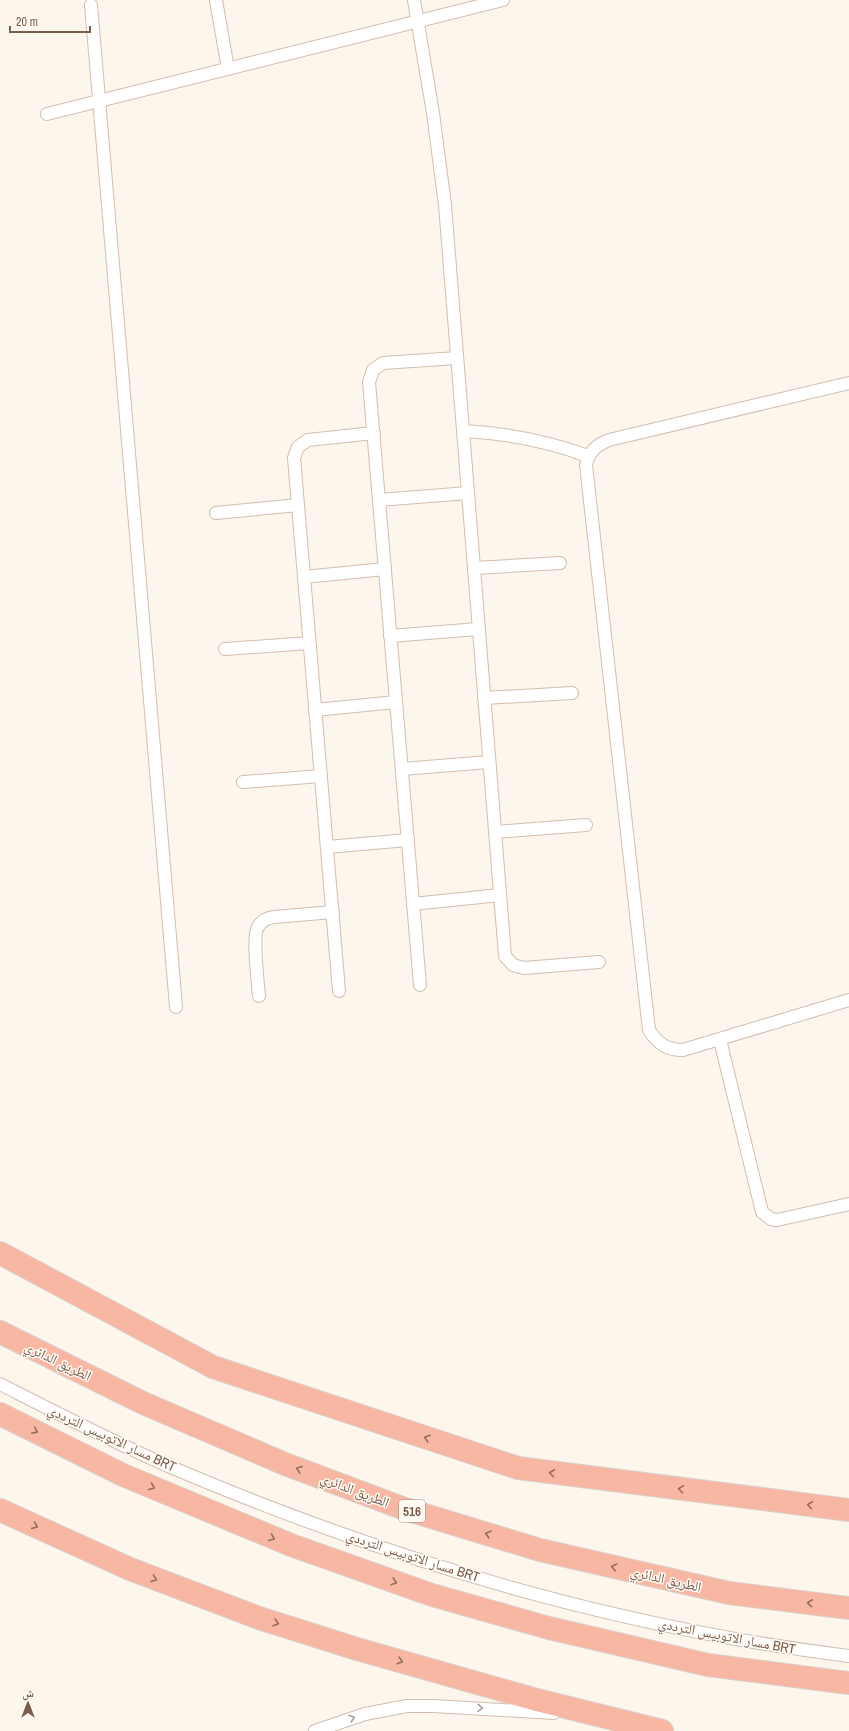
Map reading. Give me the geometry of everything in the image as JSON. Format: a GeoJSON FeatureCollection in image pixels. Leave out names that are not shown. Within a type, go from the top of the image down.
{"type":"FeatureCollection","features":[{"type":"Feature","properties":{"kind":"highway"},"geometry":{"type":"LineString","coordinates":[[0,1253],[213,1368],[518,1468],[849,1510]]}},
{"type":"Feature","properties":{"kind":"highway","name":"الطريق الدائري"},"geometry":{"type":"LineString","coordinates":[[0,1332],[143,1403],[285,1464],[405,1509],[540,1550],[692,1585],[730,1593],[849,1608]]}},
{"type":"Feature","properties":{"kind":"highway"},"geometry":{"type":"LineString","coordinates":[[0,1414],[123,1475],[225,1518],[291,1545],[432,1595],[549,1628],[708,1665],[849,1683]]}},
{"type":"Feature","properties":{"kind":"highway"},"geometry":{"type":"LineString","coordinates":[[0,1510],[130,1569],[259,1618],[357,1649],[594,1715],[662,1731]]}},
{"type":"Feature","properties":{"kind":"lane"},"geometry":{"type":"LineString","coordinates":[[216,0],[228,69]]}},
{"type":"Feature","properties":{"kind":"lane"},"geometry":{"type":"LineString","coordinates":[[414,0],[439,158],[449,250],[505,956],[518,968],[599,962]]}},
{"type":"Feature","properties":{"kind":"lane"},"geometry":{"type":"LineString","coordinates":[[46,114],[503,0]]}},
{"type":"Feature","properties":{"kind":"lane"},"geometry":{"type":"LineString","coordinates":[[92,5],[176,1007]]}},
{"type":"Feature","properties":{"kind":"lane"},"geometry":{"type":"LineString","coordinates":[[420,984],[369,382],[373,370],[383,363],[457,358]]}},
{"type":"Feature","properties":{"kind":"lane"},"geometry":{"type":"LineString","coordinates":[[849,383],[609,440],[593,449],[588,456],[586,465],[649,1030],[655,1039],[663,1046],[673,1050],[694,1048],[849,1000]]}},
{"type":"Feature","properties":{"kind":"lane"},"geometry":{"type":"LineString","coordinates":[[463,431],[484,432],[527,438],[588,456]]}},
{"type":"Feature","properties":{"kind":"lane"},"geometry":{"type":"LineString","coordinates":[[339,991],[294,458],[295,452],[303,442],[314,439],[374,433]]}},
{"type":"Feature","properties":{"kind":"lane"},"geometry":{"type":"LineString","coordinates":[[379,500],[468,493]]}},
{"type":"Feature","properties":{"kind":"lane"},"geometry":{"type":"LineString","coordinates":[[216,513],[298,505]]}},
{"type":"Feature","properties":{"kind":"lane"},"geometry":{"type":"LineString","coordinates":[[474,568],[560,563]]}},
{"type":"Feature","properties":{"kind":"lane"},"geometry":{"type":"LineString","coordinates":[[304,577],[385,568]]}},
{"type":"Feature","properties":{"kind":"lane"},"geometry":{"type":"LineString","coordinates":[[390,636],[478,629]]}},
{"type":"Feature","properties":{"kind":"lane"},"geometry":{"type":"LineString","coordinates":[[225,649],[310,643]]}},
{"type":"Feature","properties":{"kind":"lane"},"geometry":{"type":"LineString","coordinates":[[484,698],[572,693]]}},
{"type":"Feature","properties":{"kind":"lane"},"geometry":{"type":"LineString","coordinates":[[315,710],[396,702]]}},
{"type":"Feature","properties":{"kind":"lane"},"geometry":{"type":"LineString","coordinates":[[402,770],[489,762]]}},
{"type":"Feature","properties":{"kind":"lane"},"geometry":{"type":"LineString","coordinates":[[243,782],[321,776]]}},
{"type":"Feature","properties":{"kind":"lane"},"geometry":{"type":"LineString","coordinates":[[495,832],[586,825]]}},
{"type":"Feature","properties":{"kind":"lane"},"geometry":{"type":"LineString","coordinates":[[327,847],[408,840]]}},
{"type":"Feature","properties":{"kind":"lane"},"geometry":{"type":"LineString","coordinates":[[413,904],[500,895]]}},
{"type":"Feature","properties":{"kind":"lane"},"geometry":{"type":"LineString","coordinates":[[259,996],[255,933],[262,922],[274,917],[332,912]]}},
{"type":"Feature","properties":{"kind":"lane"},"geometry":{"type":"LineString","coordinates":[[720,1040],[762,1212],[771,1219],[777,1220],[849,1204]]}},
{"type":"Feature","properties":{"kind":"lane","name":"مسار الاتوبيس الترددي BRT"},"geometry":{"type":"LineString","coordinates":[[0,1384],[75,1422],[165,1464],[235,1493],[352,1537],[427,1562],[547,1597],[675,1628],[797,1650],[849,1656]]}},
{"type":"Feature","properties":{"kind":"lane"},"geometry":{"type":"LineString","coordinates":[[315,1731],[365,1714],[407,1706],[434,1706],[594,1715]]}}]}
